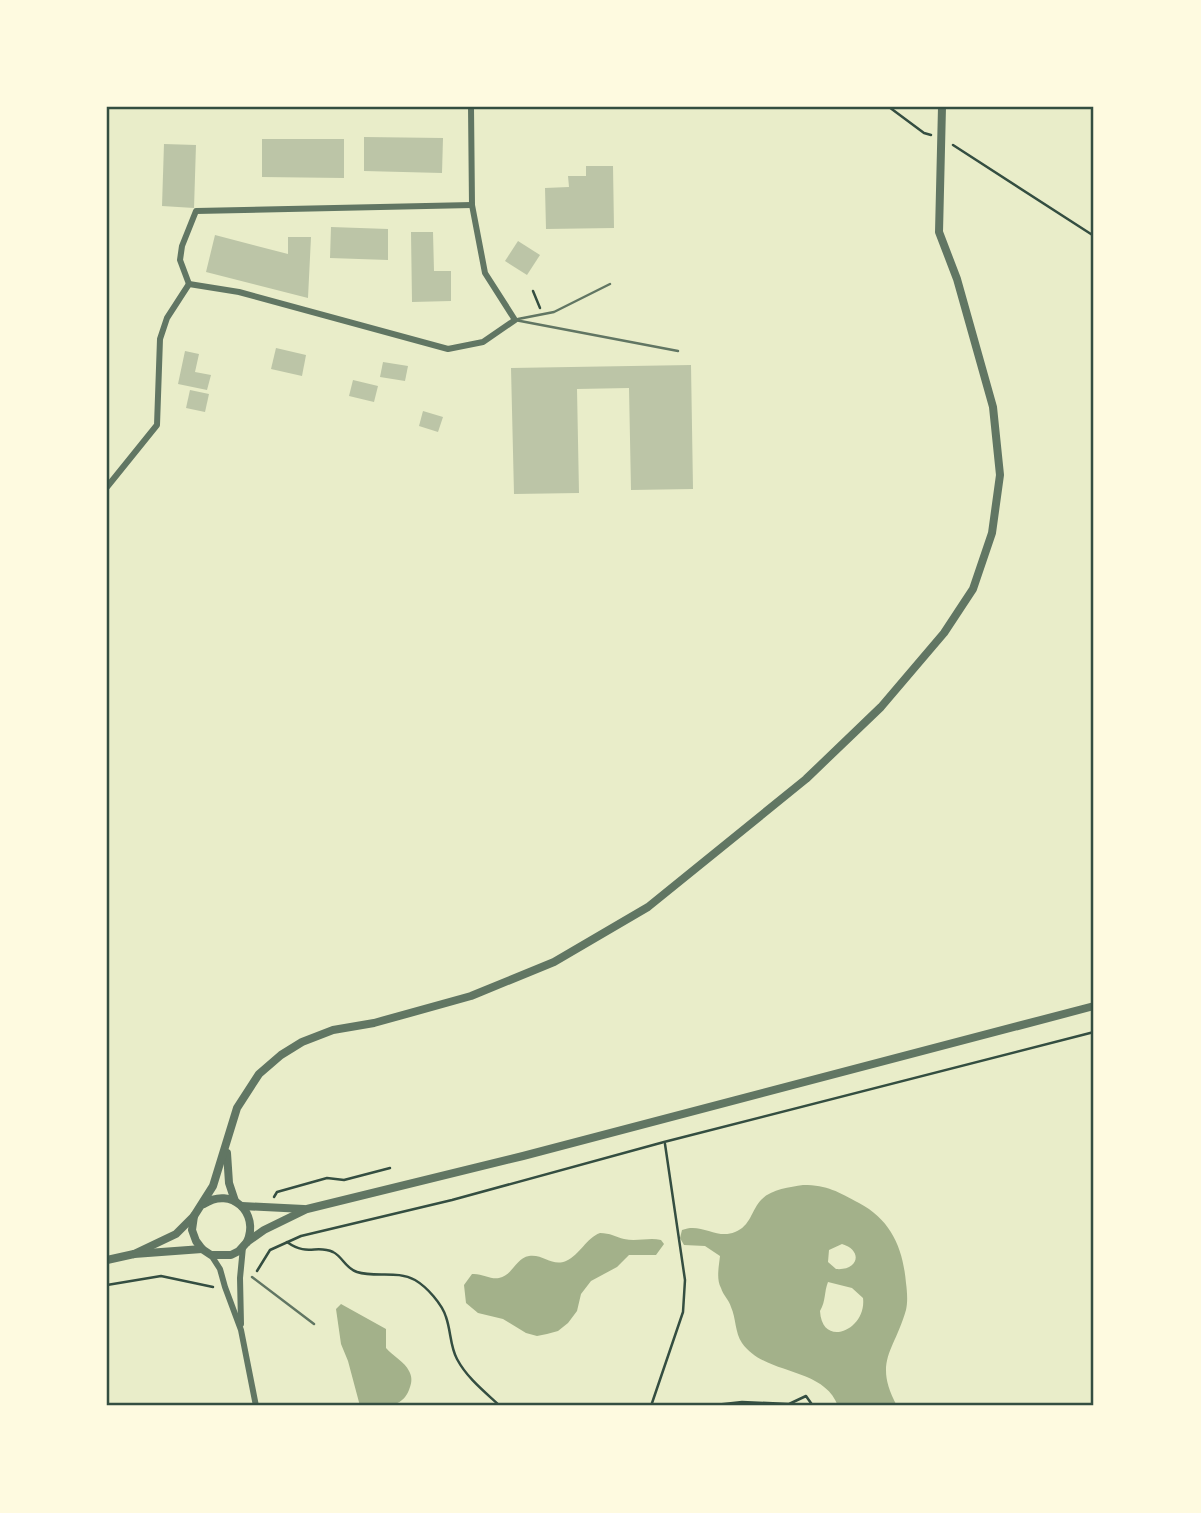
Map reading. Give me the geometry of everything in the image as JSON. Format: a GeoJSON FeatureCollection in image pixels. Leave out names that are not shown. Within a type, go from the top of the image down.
{"type":"FeatureCollection","features":[{"type":"Feature","properties":{"kind":"street"},"geometry":{"type":"LineString","coordinates":[[190,284],[239,292],[448,349],[483,342],[515,320],[485,273],[471,205],[471,107]]}},
{"type":"Feature","properties":{"kind":"street"},"geometry":{"type":"LineString","coordinates":[[134,1254],[176,1234],[194,1216],[213,1186],[237,1108],[259,1074],[281,1055],[302,1042],[332,1030],[374,1023],[471,996],[554,962],[648,907],[806,779],[881,707],[944,633],[973,589],[992,533],[1000,475],[993,407],[957,279],[939,232],[942,107]]}},
{"type":"Feature","properties":{"kind":"street"},"geometry":{"type":"LineString","coordinates":[[190,284],[180,260],[182,246],[196,211],[471,205]]}},
{"type":"Feature","properties":{"kind":"street"},"geometry":{"type":"LineString","coordinates":[[107,487],[157,425],[160,339],[167,318],[190,284]]}},
{"type":"Feature","properties":{"kind":"street"},"geometry":{"type":"LineString","coordinates":[[211,1255],[231,1255],[264,1230],[307,1209],[523,1156],[1094,1006]]}},
{"type":"Feature","properties":{"kind":"street"},"geometry":{"type":"LineString","coordinates":[[227,1140],[226,1167],[239,1203],[250,1217],[251,1227],[245,1244],[240,1278],[241,1330]]}},
{"type":"Feature","properties":{"kind":"street"},"geometry":{"type":"LineString","coordinates":[[201,1206],[211,1199],[225,1197],[239,1203],[307,1209]]}},
{"type":"Feature","properties":{"kind":"street"},"geometry":{"type":"LineString","coordinates":[[194,1216],[192,1230],[196,1241],[211,1255],[220,1269],[241,1330],[256,1406]]}},
{"type":"Feature","properties":{"kind":"street"},"geometry":{"type":"LineString","coordinates":[[107,1259],[134,1254],[202,1249]]}},
{"type":"Feature","properties":{"kind":"lane"},"geometry":{"type":"LineString","coordinates":[[515,320],[554,312],[610,284]]}},
{"type":"Feature","properties":{"kind":"lane"},"geometry":{"type":"LineString","coordinates":[[515,320],[678,351]]}},
{"type":"Feature","properties":{"kind":"lane"},"geometry":{"type":"LineString","coordinates":[[252,1277],[314,1324]]}},
{"type":"Feature","properties":{"kind":"path"},"geometry":{"type":"LineString","coordinates":[[889,107],[924,133],[940,137],[1094,236]]}},
{"type":"Feature","properties":{"kind":"path"},"geometry":{"type":"LineString","coordinates":[[533,291],[543,314]]}},
{"type":"Feature","properties":{"kind":"path"},"geometry":{"type":"LineString","coordinates":[[301,1236],[452,1200],[664,1142],[1094,1032]]}},
{"type":"Feature","properties":{"kind":"path"},"geometry":{"type":"LineString","coordinates":[[651,1406],[683,1312],[685,1280],[664,1142]]}},
{"type":"Feature","properties":{"kind":"path"},"geometry":{"type":"LineString","coordinates":[[273,1200],[277,1192],[327,1178],[344,1180],[390,1168]]}},
{"type":"Feature","properties":{"kind":"path"},"geometry":{"type":"LineString","coordinates":[[286,1241],[302,1251],[331,1251],[341,1258],[347,1268],[359,1273],[400,1275],[416,1281],[440,1305],[446,1316],[452,1344],[463,1368],[500,1406]]}},
{"type":"Feature","properties":{"kind":"path"},"geometry":{"type":"LineString","coordinates":[[107,1285],[147,1278]]}},
{"type":"Feature","properties":{"kind":"path"},"geometry":{"type":"LineString","coordinates":[[706,1406],[742,1402],[789,1404],[806,1396],[813,1406]]}},
{"type":"Feature","properties":{"kind":"shaded area"},"geometry":{"type":"Polygon","coordinates":[[[803,1185],[839,1192],[870,1210],[887,1227],[898,1247],[904,1270],[907,1303],[886,1367],[890,1391],[897,1406],[838,1406],[831,1393],[820,1384],[752,1354],[740,1339],[733,1311],[719,1284],[720,1256],[705,1246],[684,1245],[680,1238],[682,1230],[689,1228],[722,1234],[735,1232],[748,1222],[758,1203],[766,1196],[781,1189],[803,1185]],[[842,1244],[829,1250],[828,1262],[836,1269],[850,1267],[856,1260],[853,1251],[842,1244]],[[828,1282],[820,1311],[823,1323],[828,1330],[844,1331],[858,1319],[863,1298],[852,1288],[828,1282]]]}},
{"type":"Feature","properties":{"kind":"shaded area"},"geometry":{"type":"Polygon","coordinates":[[[600,1233],[629,1240],[656,1239],[664,1244],[656,1255],[629,1255],[617,1267],[591,1281],[581,1294],[577,1311],[558,1331],[537,1336],[526,1333],[503,1319],[478,1313],[466,1303],[464,1285],[472,1274],[499,1278],[529,1256],[556,1262],[566,1261],[600,1233]]]}},
{"type":"Feature","properties":{"kind":"shaded area"},"geometry":{"type":"Polygon","coordinates":[[[341,1304],[386,1329],[386,1348],[405,1365],[411,1377],[407,1395],[396,1404],[360,1406],[341,1344],[336,1309],[341,1304]]]}},
{"type":"Feature","properties":{"kind":"building"},"geometry":{"type":"Polygon","coordinates":[[[364,137],[443,138],[442,173],[364,171],[364,137]]]}},
{"type":"Feature","properties":{"kind":"building"},"geometry":{"type":"Polygon","coordinates":[[[262,139],[344,139],[344,178],[262,177],[262,139]]]}},
{"type":"Feature","properties":{"kind":"building"},"geometry":{"type":"Polygon","coordinates":[[[164,144],[196,145],[194,208],[162,206],[164,144]]]}},
{"type":"Feature","properties":{"kind":"building"},"geometry":{"type":"Polygon","coordinates":[[[586,166],[613,166],[614,228],[546,229],[545,188],[569,187],[568,176],[586,176],[586,166]]]}},
{"type":"Feature","properties":{"kind":"building"},"geometry":{"type":"Polygon","coordinates":[[[331,227],[388,229],[388,260],[330,258],[331,227]]]}},
{"type":"Feature","properties":{"kind":"building"},"geometry":{"type":"Polygon","coordinates":[[[411,232],[433,232],[434,271],[451,271],[451,301],[412,302],[411,232]]]}},
{"type":"Feature","properties":{"kind":"building"},"geometry":{"type":"Polygon","coordinates":[[[215,235],[288,254],[288,237],[311,237],[308,298],[206,272],[215,235]]]}},
{"type":"Feature","properties":{"kind":"building"},"geometry":{"type":"Polygon","coordinates":[[[518,241],[540,255],[527,275],[505,261],[518,241]]]}},
{"type":"Feature","properties":{"kind":"building"},"geometry":{"type":"Polygon","coordinates":[[[276,348],[306,355],[302,376],[271,369],[276,348]]]}},
{"type":"Feature","properties":{"kind":"building"},"geometry":{"type":"Polygon","coordinates":[[[185,351],[199,354],[195,372],[211,375],[207,390],[178,384],[185,351]]]}},
{"type":"Feature","properties":{"kind":"building"},"geometry":{"type":"Polygon","coordinates":[[[383,362],[408,366],[405,381],[380,377],[383,362]]]}},
{"type":"Feature","properties":{"kind":"building"},"geometry":{"type":"Polygon","coordinates":[[[691,365],[693,489],[631,490],[629,388],[577,389],[579,493],[514,494],[511,368],[691,365]]]}},
{"type":"Feature","properties":{"kind":"building"},"geometry":{"type":"Polygon","coordinates":[[[353,380],[378,386],[374,402],[349,396],[353,380]]]}},
{"type":"Feature","properties":{"kind":"building"},"geometry":{"type":"Polygon","coordinates":[[[190,390],[209,394],[205,412],[186,408],[190,390]]]}},
{"type":"Feature","properties":{"kind":"building"},"geometry":{"type":"Polygon","coordinates":[[[423,411],[443,417],[438,432],[419,426],[423,411]]]}}]}
